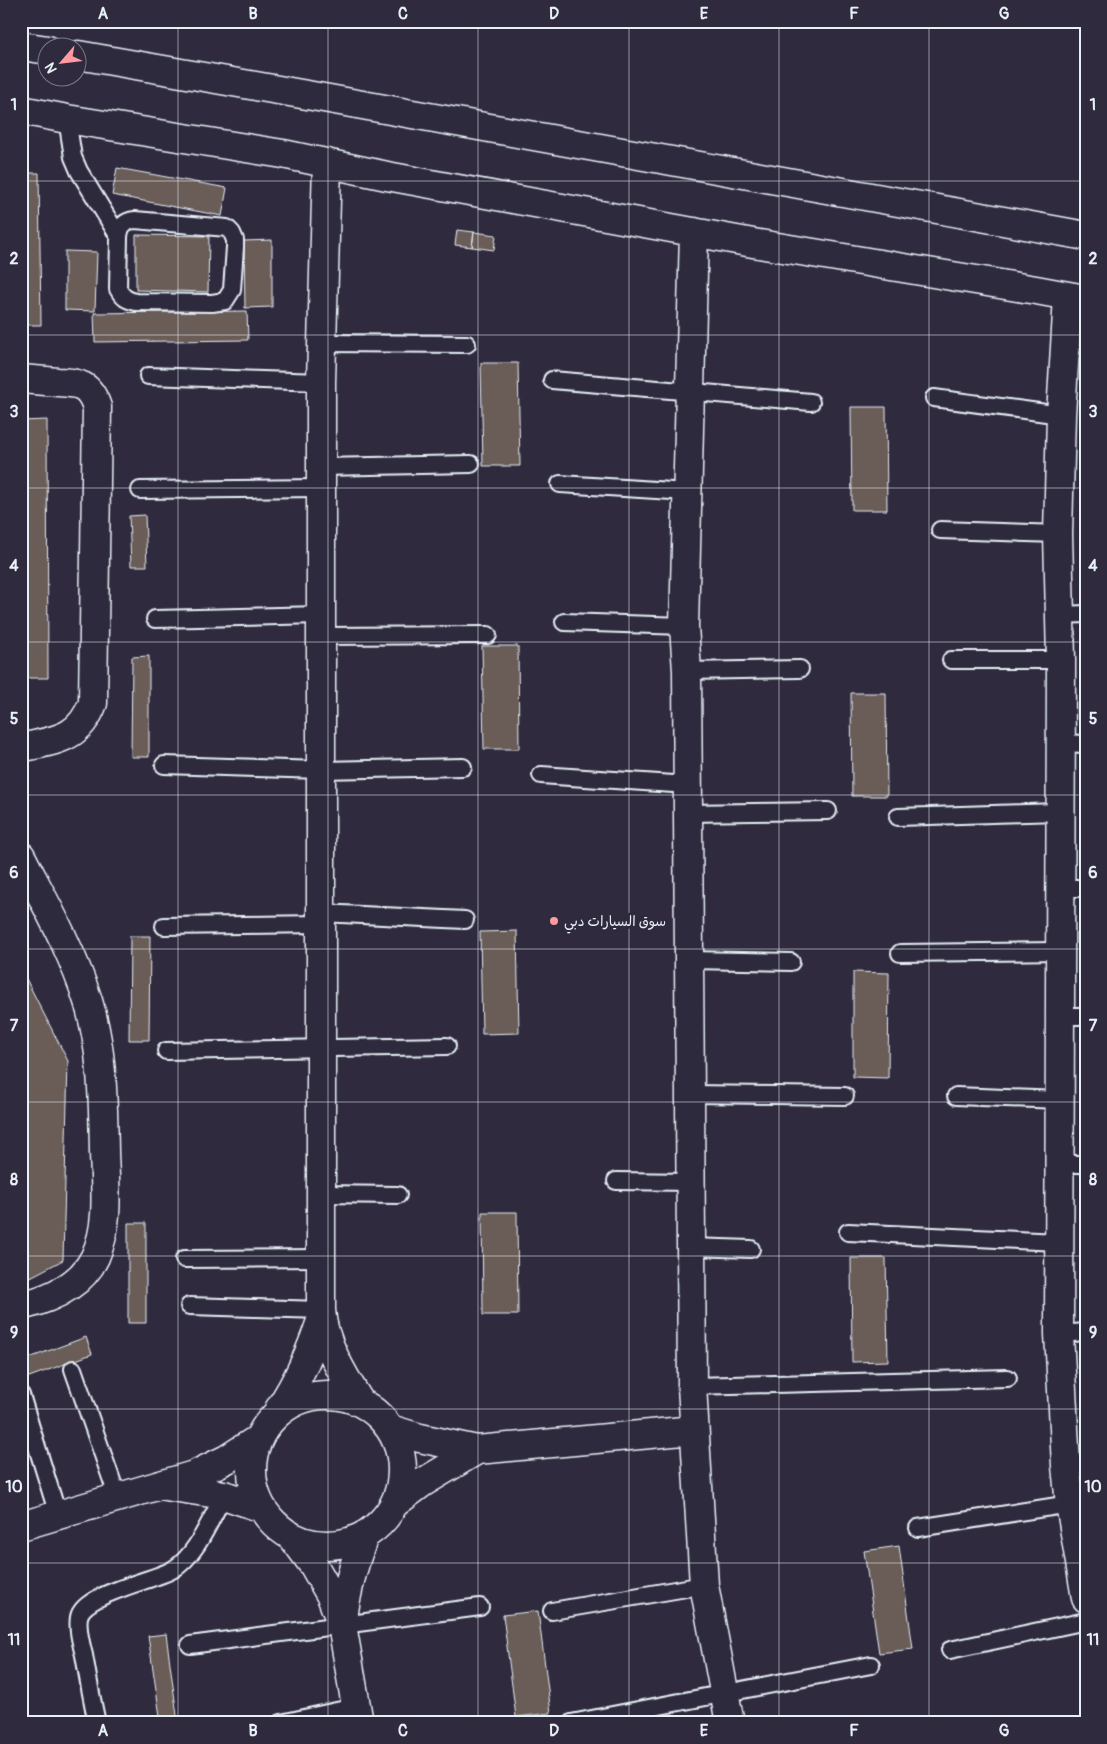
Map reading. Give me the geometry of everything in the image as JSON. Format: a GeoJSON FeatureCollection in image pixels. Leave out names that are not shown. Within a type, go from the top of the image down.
{"type":"FeatureCollection","features":[{"type":"Feature","properties":{"kind":"street"},"geometry":{"type":"LineString","coordinates":[[21,46],[38,49]]}},
{"type":"Feature","properties":{"kind":"street"},"geometry":{"type":"LineString","coordinates":[[88,57],[1086,236]]}},
{"type":"Feature","properties":{"kind":"street"},"geometry":{"type":"LineString","coordinates":[[21,110],[283,154],[388,176],[694,232],[1077,298],[1061,416],[1058,534],[1073,614],[1061,660],[1073,743],[1060,812],[1073,888],[1060,950],[1073,1016],[1059,1100],[1072,1164],[1059,1242],[1059,1334],[1076,1464],[1070,1504],[1086,1598]]}},
{"type":"Feature","properties":{"kind":"street"},"geometry":{"type":"LineString","coordinates":[[277,1413],[295,1401],[316,1395],[339,1395],[360,1402],[377,1413],[390,1428],[401,1453],[402,1478],[395,1504],[377,1528],[364,1536],[342,1544],[318,1545],[294,1538],[276,1526],[262,1508],[255,1492],[252,1474],[252,1456],[258,1439],[266,1425],[277,1413],[299,1376],[311,1352],[322,1314],[321,343],[327,163]]}},
{"type":"Feature","properties":{"kind":"street"},"geometry":{"type":"LineString","coordinates":[[694,232],[684,626],[687,671],[692,1386],[704,1585],[723,1694],[730,1723]]}},
{"type":"Feature","properties":{"kind":"street"},"geometry":{"type":"LineString","coordinates":[[21,378],[72,381],[83,386],[92,394],[97,407],[94,703],[88,717],[78,729],[65,737],[21,748]]}},
{"type":"Feature","properties":{"kind":"street"},"geometry":{"type":"LineString","coordinates":[[21,856],[62,936],[88,1002],[96,1037],[101,1073],[106,1211],[103,1235],[94,1258],[79,1278],[60,1293],[21,1306]]}},
{"type":"Feature","properties":{"kind":"street"},"geometry":{"type":"LineString","coordinates":[[322,1314],[332,1348],[344,1376],[360,1402]]}},
{"type":"Feature","properties":{"kind":"street"},"geometry":{"type":"LineString","coordinates":[[390,1428],[420,1438],[477,1450],[694,1430]]}},
{"type":"Feature","properties":{"kind":"street"},"geometry":{"type":"LineString","coordinates":[[21,1526],[194,1475],[227,1459],[258,1439]]}},
{"type":"Feature","properties":{"kind":"street"},"geometry":{"type":"LineString","coordinates":[[395,1504],[422,1483],[477,1450]]}},
{"type":"Feature","properties":{"kind":"street"},"geometry":{"type":"LineString","coordinates":[[159,1486],[192,1489],[224,1495],[262,1508]]}},
{"type":"Feature","properties":{"kind":"street"},"geometry":{"type":"LineString","coordinates":[[342,1625],[353,1566],[364,1536]]}},
{"type":"Feature","properties":{"kind":"street"},"geometry":{"type":"LineString","coordinates":[[294,1538],[314,1566],[331,1596],[342,1625],[357,1715]]}},
{"type":"Feature","properties":{"kind":"lane"},"geometry":{"type":"LineString","coordinates":[[67,119],[73,157],[79,171],[119,237],[118,289],[122,296],[128,300],[212,303],[225,301],[230,296],[234,284],[235,240],[227,228],[135,220],[123,224],[119,237]]}},
{"type":"Feature","properties":{"kind":"lane"},"geometry":{"type":"LineString","coordinates":[[321,343],[467,344]]}},
{"type":"Feature","properties":{"kind":"lane"},"geometry":{"type":"LineString","coordinates":[[148,376],[321,382]]}},
{"type":"Feature","properties":{"kind":"lane"},"geometry":{"type":"LineString","coordinates":[[552,380],[811,402]]}},
{"type":"Feature","properties":{"kind":"lane"},"geometry":{"type":"LineString","coordinates":[[934,398],[1061,416]]}},
{"type":"Feature","properties":{"kind":"lane"},"geometry":{"type":"LineString","coordinates":[[140,490],[321,478],[471,464]]}},
{"type":"Feature","properties":{"kind":"lane"},"geometry":{"type":"LineString","coordinates":[[560,484],[688,492]]}},
{"type":"Feature","properties":{"kind":"lane"},"geometry":{"type":"LineString","coordinates":[[940,530],[1058,534]]}},
{"type":"Feature","properties":{"kind":"lane"},"geometry":{"type":"LineString","coordinates":[[155,619],[488,635]]}},
{"type":"Feature","properties":{"kind":"lane"},"geometry":{"type":"LineString","coordinates":[[564,622],[684,626]]}},
{"type":"Feature","properties":{"kind":"lane"},"geometry":{"type":"LineString","coordinates":[[951,660],[1061,660]]}},
{"type":"Feature","properties":{"kind":"lane"},"geometry":{"type":"LineString","coordinates":[[687,671],[800,669]]}},
{"type":"Feature","properties":{"kind":"lane"},"geometry":{"type":"LineString","coordinates":[[164,765],[321,770],[463,767]]}},
{"type":"Feature","properties":{"kind":"lane"},"geometry":{"type":"LineString","coordinates":[[541,775],[688,785]]}},
{"type":"Feature","properties":{"kind":"lane"},"geometry":{"type":"LineString","coordinates":[[688,813],[828,811]]}},
{"type":"Feature","properties":{"kind":"lane"},"geometry":{"type":"LineString","coordinates":[[898,817],[1060,812]]}},
{"type":"Feature","properties":{"kind":"lane"},"geometry":{"type":"LineString","coordinates":[[164,926],[321,918],[465,920]]}},
{"type":"Feature","properties":{"kind":"lane"},"geometry":{"type":"LineString","coordinates":[[900,953],[1060,950]]}},
{"type":"Feature","properties":{"kind":"lane"},"geometry":{"type":"LineString","coordinates":[[690,960],[790,962]]}},
{"type":"Feature","properties":{"kind":"lane"},"geometry":{"type":"LineString","coordinates":[[166,1051],[447,1046]]}},
{"type":"Feature","properties":{"kind":"lane"},"geometry":{"type":"LineString","coordinates":[[691,1094],[845,1096]]}},
{"type":"Feature","properties":{"kind":"lane"},"geometry":{"type":"LineString","coordinates":[[956,1096],[1059,1100]]}},
{"type":"Feature","properties":{"kind":"lane"},"geometry":{"type":"LineString","coordinates":[[616,1181],[691,1182]]}},
{"type":"Feature","properties":{"kind":"lane"},"geometry":{"type":"LineString","coordinates":[[322,1194],[398,1194]]}},
{"type":"Feature","properties":{"kind":"lane"},"geometry":{"type":"LineString","coordinates":[[848,1232],[1059,1242]]}},
{"type":"Feature","properties":{"kind":"lane"},"geometry":{"type":"LineString","coordinates":[[691,1247],[751,1249]]}},
{"type":"Feature","properties":{"kind":"lane"},"geometry":{"type":"LineString","coordinates":[[184,1259],[322,1258]]}},
{"type":"Feature","properties":{"kind":"lane"},"geometry":{"type":"LineString","coordinates":[[189,1306],[322,1314]]}},
{"type":"Feature","properties":{"kind":"lane"},"geometry":{"type":"LineString","coordinates":[[1059,1334],[1086,1332]]}},
{"type":"Feature","properties":{"kind":"lane"},"geometry":{"type":"LineString","coordinates":[[73,1369],[118,1498]]}},
{"type":"Feature","properties":{"kind":"lane"},"geometry":{"type":"LineString","coordinates":[[692,1386],[1008,1378]]}},
{"type":"Feature","properties":{"kind":"lane"},"geometry":{"type":"LineString","coordinates":[[21,1395],[58,1515]]}},
{"type":"Feature","properties":{"kind":"lane"},"geometry":{"type":"LineString","coordinates":[[97,1723],[80,1634],[79,1616],[87,1604],[103,1596],[173,1570],[184,1561],[193,1550],[224,1495]]}},
{"type":"Feature","properties":{"kind":"lane"},"geometry":{"type":"LineString","coordinates":[[918,1528],[1070,1504]]}},
{"type":"Feature","properties":{"kind":"lane"},"geometry":{"type":"LineString","coordinates":[[552,1612],[704,1585]]}},
{"type":"Feature","properties":{"kind":"lane"},"geometry":{"type":"LineString","coordinates":[[190,1645],[480,1607]]}},
{"type":"Feature","properties":{"kind":"lane"},"geometry":{"type":"LineString","coordinates":[[950,1650],[1086,1621]]}},
{"type":"Feature","properties":{"kind":"lane"},"geometry":{"type":"LineString","coordinates":[[571,1723],[871,1665]]}},
{"type":"Feature","properties":{"kind":"lane"},"geometry":{"type":"LineString","coordinates":[[281,1723],[357,1715]]}},
{"type":"Feature","properties":{"kind":"building"},"geometry":{"type":"Polygon","coordinates":[[[117,168],[227,188],[222,216],[112,195],[117,168]]]}},
{"type":"Feature","properties":{"kind":"building"},"geometry":{"type":"Polygon","coordinates":[[[21,173],[39,173],[41,325],[21,325],[21,173]]]}},
{"type":"Feature","properties":{"kind":"building"},"geometry":{"type":"Polygon","coordinates":[[[457,230],[474,232],[472,247],[455,245],[457,230]]]}},
{"type":"Feature","properties":{"kind":"building"},"geometry":{"type":"Polygon","coordinates":[[[474,232],[496,235],[494,250],[472,247],[474,232]]]}},
{"type":"Feature","properties":{"kind":"building"},"geometry":{"type":"Polygon","coordinates":[[[136,235],[209,236],[208,292],[136,290],[136,235]]]}},
{"type":"Feature","properties":{"kind":"building"},"geometry":{"type":"Polygon","coordinates":[[[272,240],[272,307],[245,308],[244,241],[272,240]]]}},
{"type":"Feature","properties":{"kind":"building"},"geometry":{"type":"Polygon","coordinates":[[[65,251],[97,252],[95,311],[65,310],[65,251]]]}},
{"type":"Feature","properties":{"kind":"building"},"geometry":{"type":"Polygon","coordinates":[[[247,311],[248,340],[95,342],[94,313],[247,311]]]}},
{"type":"Feature","properties":{"kind":"building"},"geometry":{"type":"Polygon","coordinates":[[[481,363],[518,363],[520,466],[483,466],[481,363]]]}},
{"type":"Feature","properties":{"kind":"building"},"geometry":{"type":"Polygon","coordinates":[[[851,407],[886,407],[887,510],[852,510],[851,407]]]}},
{"type":"Feature","properties":{"kind":"building"},"geometry":{"type":"Polygon","coordinates":[[[47,420],[48,678],[21,678],[21,421],[47,420]]]}},
{"type":"Feature","properties":{"kind":"building"},"geometry":{"type":"Polygon","coordinates":[[[145,515],[147,566],[131,566],[129,516],[145,515]]]}},
{"type":"Feature","properties":{"kind":"building"},"geometry":{"type":"Polygon","coordinates":[[[482,646],[518,646],[519,749],[484,749],[482,646]]]}},
{"type":"Feature","properties":{"kind":"building"},"geometry":{"type":"Polygon","coordinates":[[[149,656],[149,757],[131,757],[132,657],[149,656]]]}},
{"type":"Feature","properties":{"kind":"building"},"geometry":{"type":"Polygon","coordinates":[[[851,693],[886,693],[887,796],[852,796],[851,693]]]}},
{"type":"Feature","properties":{"kind":"building"},"geometry":{"type":"Polygon","coordinates":[[[517,931],[519,1033],[482,1034],[480,932],[517,931]]]}},
{"type":"Feature","properties":{"kind":"building"},"geometry":{"type":"Polygon","coordinates":[[[130,936],[150,936],[149,1040],[129,1040],[130,936]]]}},
{"type":"Feature","properties":{"kind":"building"},"geometry":{"type":"Polygon","coordinates":[[[21,969],[68,1061],[63,1260],[21,1282],[21,969]]]}},
{"type":"Feature","properties":{"kind":"building"},"geometry":{"type":"Polygon","coordinates":[[[853,972],[889,973],[888,1078],[853,1077],[853,972]]]}},
{"type":"Feature","properties":{"kind":"building"},"geometry":{"type":"Polygon","coordinates":[[[482,1212],[517,1212],[518,1315],[483,1315],[482,1212]]]}},
{"type":"Feature","properties":{"kind":"building"},"geometry":{"type":"Polygon","coordinates":[[[128,1223],[146,1223],[146,1323],[128,1323],[128,1223]]]}},
{"type":"Feature","properties":{"kind":"building"},"geometry":{"type":"Polygon","coordinates":[[[851,1258],[886,1258],[888,1361],[852,1362],[851,1258]]]}},
{"type":"Feature","properties":{"kind":"building"},"geometry":{"type":"Polygon","coordinates":[[[86,1337],[92,1354],[21,1380],[21,1361],[86,1337]]]}},
{"type":"Feature","properties":{"kind":"building"},"geometry":{"type":"Polygon","coordinates":[[[899,1546],[913,1649],[879,1653],[864,1551],[899,1546]]]}},
{"type":"Feature","properties":{"kind":"building"},"geometry":{"type":"Polygon","coordinates":[[[538,1611],[551,1713],[516,1717],[503,1615],[538,1611]]]}},
{"type":"Feature","properties":{"kind":"building"},"geometry":{"type":"Polygon","coordinates":[[[166,1634],[178,1723],[161,1723],[148,1636],[166,1634]]]}},
{"type":"Feature","properties":{"kind":"place","name":"سوق السيارات دبي"},"geometry":{"type":"Point","coordinates":[554,921]}}]}
